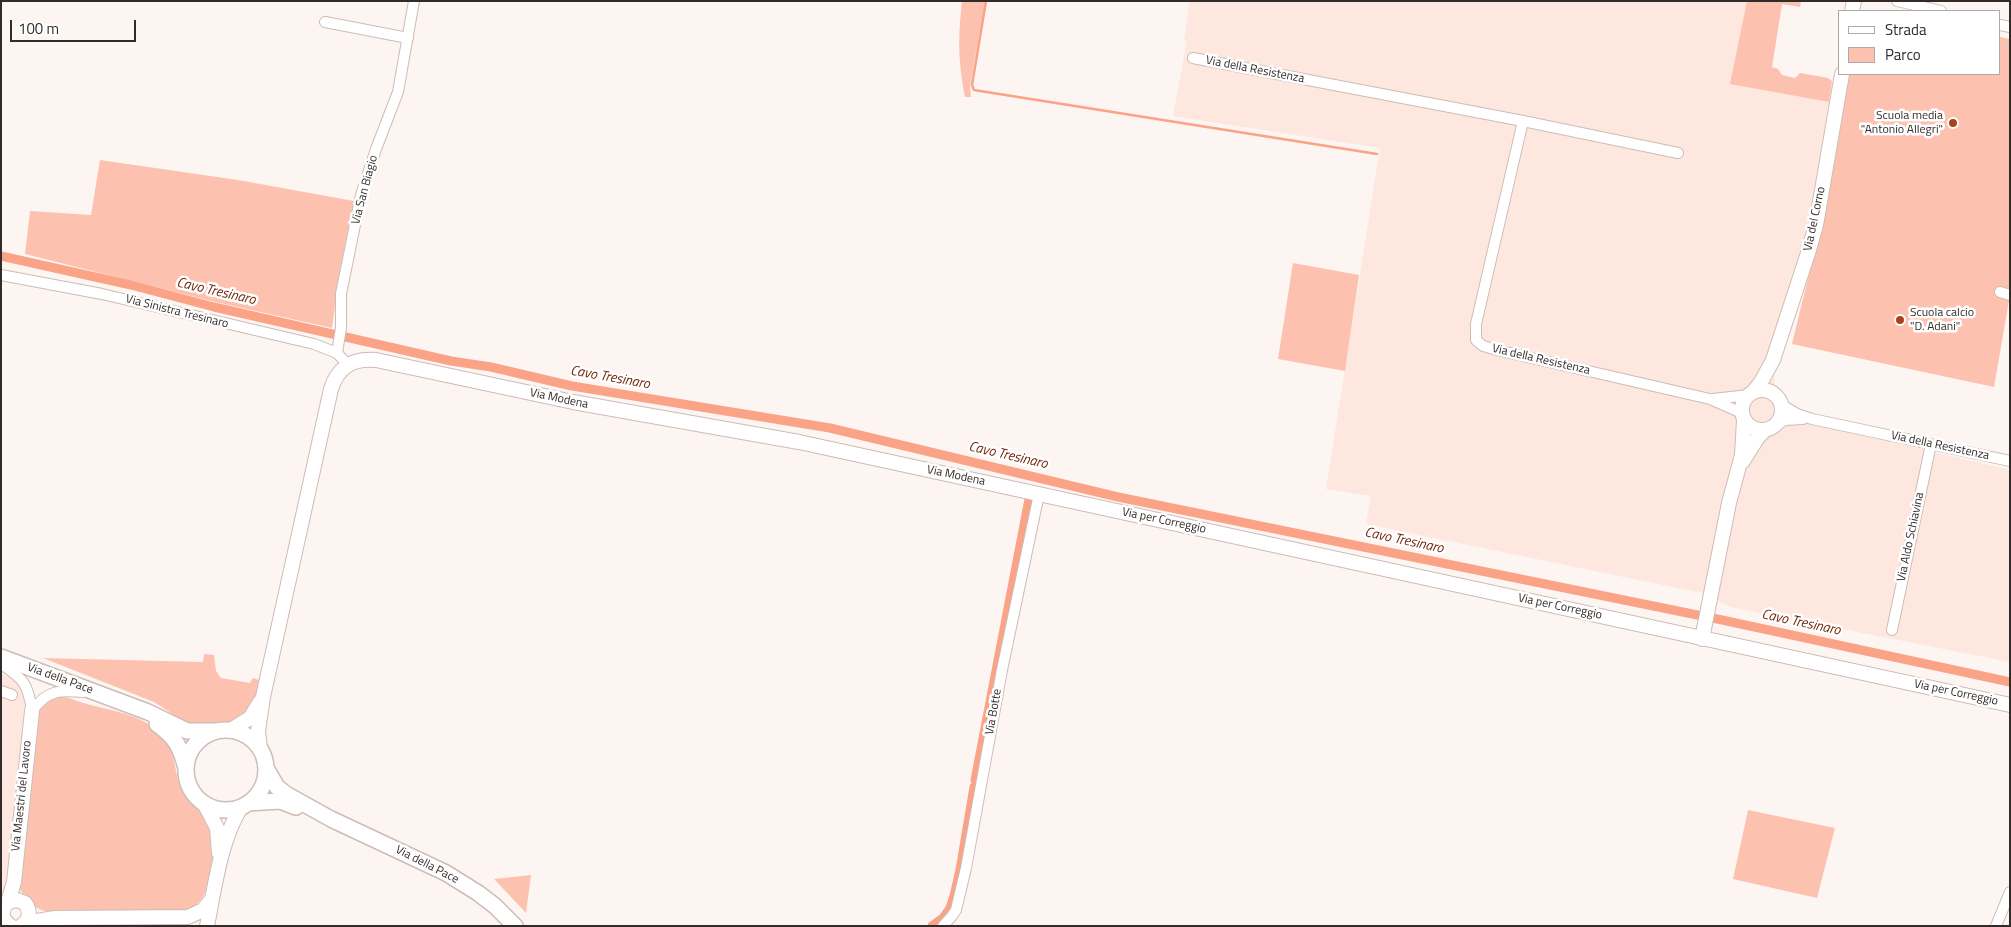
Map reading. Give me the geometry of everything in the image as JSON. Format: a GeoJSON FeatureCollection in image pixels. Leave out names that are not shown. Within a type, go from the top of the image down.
{"type":"FeatureCollection","features":[{"type":"Feature","properties":{"kind":"main road","name":"Via della Pace"},"geometry":{"type":"LineString","coordinates":[[1,657],[148,712],[187,731],[231,730],[244,734],[253,740],[260,749],[266,768],[277,787],[331,819]]}},
{"type":"Feature","properties":{"kind":"main road","name":"Via della Pace"},"geometry":{"type":"LineString","coordinates":[[120,701],[174,737],[182,754],[190,788],[204,804],[222,810],[280,801],[331,819],[460,881],[495,906],[515,926]]}},
{"type":"Feature","properties":{"kind":"main road","name":"Via della Pace"},"geometry":{"type":"LineString","coordinates":[[186,768],[187,760],[194,745],[207,734],[215,731]]}},
{"type":"Feature","properties":{"kind":"main road"},"geometry":{"type":"LineString","coordinates":[[245,805],[254,797],[263,784],[266,768]]}},
{"type":"Feature","properties":{"kind":"street","name":"Via San Biagio"},"geometry":{"type":"LineString","coordinates":[[338,349],[341,328],[341,294],[361,195],[398,92],[414,1]]}},
{"type":"Feature","properties":{"kind":"street"},"geometry":{"type":"LineString","coordinates":[[1904,2],[1936,10]]}},
{"type":"Feature","properties":{"kind":"street"},"geometry":{"type":"LineString","coordinates":[[325,22],[408,38]]}},
{"type":"Feature","properties":{"kind":"street","name":"Via della Resistenza"},"geometry":{"type":"LineString","coordinates":[[1193,58],[1522,121],[1678,154]]}},
{"type":"Feature","properties":{"kind":"street","name":"Via del Corno"},"geometry":{"type":"LineString","coordinates":[[1703,633],[1729,502],[1742,455],[1744,400],[1762,382],[1773,360],[1816,225],[1842,75]]}},
{"type":"Feature","properties":{"kind":"street","name":"Via della Resistenza"},"geometry":{"type":"LineString","coordinates":[[1522,121],[1476,324],[1476,340],[1483,346],[1497,350],[1710,399],[1743,416]]}},
{"type":"Feature","properties":{"kind":"street","name":"Via Sinistra Tresinaro"},"geometry":{"type":"LineString","coordinates":[[1,275],[140,302],[338,349],[347,364]]}},
{"type":"Feature","properties":{"kind":"street","name":"Via Modena"},"geometry":{"type":"LineString","coordinates":[[347,364],[364,359],[376,360],[573,402],[799,442],[1110,510]]}},
{"type":"Feature","properties":{"kind":"street","name":"Via del Corno"},"geometry":{"type":"LineString","coordinates":[[1738,471],[1753,443],[1782,416],[1773,360]]}},
{"type":"Feature","properties":{"kind":"street"},"geometry":{"type":"LineString","coordinates":[[260,749],[258,730],[262,697],[331,390],[339,372],[347,364]]}},
{"type":"Feature","properties":{"kind":"street"},"geometry":{"type":"LineString","coordinates":[[1751,393],[1762,390],[1772,392],[1780,402]]}},
{"type":"Feature","properties":{"kind":"street","name":"Via della Resistenza"},"geometry":{"type":"LineString","coordinates":[[1710,399],[1751,393]]}},
{"type":"Feature","properties":{"kind":"street","name":"Via della Resistenza"},"geometry":{"type":"LineString","coordinates":[[1780,402],[1797,414],[1812,419],[2010,461]]}},
{"type":"Feature","properties":{"kind":"street"},"geometry":{"type":"LineString","coordinates":[[1743,416],[1753,428],[1770,428]]}},
{"type":"Feature","properties":{"kind":"street","name":"Via della Resistenza"},"geometry":{"type":"LineString","coordinates":[[1770,428],[1785,420],[1812,419]]}},
{"type":"Feature","properties":{"kind":"street","name":"Via Aldo Schiavina"},"geometry":{"type":"LineString","coordinates":[[1892,630],[1931,444]]}},
{"type":"Feature","properties":{"kind":"street","name":"Via Botte"},"geometry":{"type":"LineString","coordinates":[[942,926],[956,910],[966,868],[1002,670],[1039,494]]}},
{"type":"Feature","properties":{"kind":"street","name":"Via per Correggio"},"geometry":{"type":"LineString","coordinates":[[1110,510],[1703,633],[2010,705]]}},
{"type":"Feature","properties":{"kind":"street"},"geometry":{"type":"LineString","coordinates":[[1,664],[15,672],[26,685],[29,690],[32,711]]}},
{"type":"Feature","properties":{"kind":"street"},"geometry":{"type":"LineString","coordinates":[[32,711],[42,698],[61,690],[101,694]]}},
{"type":"Feature","properties":{"kind":"street"},"geometry":{"type":"LineString","coordinates":[[1,691],[12,695]]}},
{"type":"Feature","properties":{"kind":"street"},"geometry":{"type":"LineString","coordinates":[[231,730],[250,718],[262,697]]}},
{"type":"Feature","properties":{"kind":"street","name":"Via Maestri del Lavoro"},"geometry":{"type":"LineString","coordinates":[[5,905],[14,882],[32,711]]}},
{"type":"Feature","properties":{"kind":"street"},"geometry":{"type":"LineString","coordinates":[[204,804],[217,828],[219,842],[218,868]]}},
{"type":"Feature","properties":{"kind":"street"},"geometry":{"type":"LineString","coordinates":[[207,926],[218,868],[229,829],[245,805]]}},
{"type":"Feature","properties":{"kind":"street"},"geometry":{"type":"LineString","coordinates":[[13,924],[29,915],[14,882]]}},
{"type":"Feature","properties":{"kind":"street"},"geometry":{"type":"LineString","coordinates":[[1996,926],[2010,892]]}},
{"type":"Feature","properties":{"kind":"street"},"geometry":{"type":"LineString","coordinates":[[13,924],[55,918],[172,919],[196,914],[203,910],[212,898]]}},
{"type":"Feature","properties":{"kind":"street"},"geometry":{"type":"LineString","coordinates":[[13,924],[2,913],[5,905],[15,900],[55,918]]}},
{"type":"Feature","properties":{"kind":"street"},"geometry":{"type":"LineString","coordinates":[[172,919],[186,926]]}},
{"type":"Feature","properties":{"kind":"shaded area"},"geometry":{"type":"Polygon","coordinates":[[[1190,1],[1747,1],[1731,84],[1829,102],[1811,217],[1773,339],[1776,415],[2010,470],[2010,662],[1731,607],[1702,593],[1366,524],[1371,496],[1326,489],[1380,148],[1173,116],[1187,41],[1184,40],[1190,1]]]}},
{"type":"Feature","properties":{"kind":"shaded area"},"geometry":{"type":"Polygon","coordinates":[[[1,673],[13,679],[25,692],[26,714],[6,926],[1,926],[1,673]]]}},
{"type":"Feature","properties":{"kind":"green space"},"geometry":{"type":"Polygon","coordinates":[[[962,1],[985,1],[970,86],[971,97],[965,97],[961,72],[959,38],[962,1]]]}},
{"type":"Feature","properties":{"kind":"green space"},"geometry":{"type":"Polygon","coordinates":[[[1747,1],[1801,1],[1800,7],[1782,4],[1772,67],[1778,69],[1782,75],[1795,78],[1800,73],[1828,78],[1832,81],[1829,102],[1730,84],[1747,1]]]}},
{"type":"Feature","properties":{"kind":"green space"},"geometry":{"type":"Polygon","coordinates":[[[2001,37],[2010,39],[2010,295],[1994,387],[1792,344],[1817,241],[1849,75],[2001,75],[2001,37]]]}},
{"type":"Feature","properties":{"kind":"green space"},"geometry":{"type":"Polygon","coordinates":[[[100,160],[238,180],[354,201],[340,270],[332,328],[211,301],[25,254],[30,211],[91,215],[100,160]]]}},
{"type":"Feature","properties":{"kind":"green space"},"geometry":{"type":"Polygon","coordinates":[[[1293,263],[1359,275],[1345,371],[1278,359],[1293,263]]]}},
{"type":"Feature","properties":{"kind":"green space"},"geometry":{"type":"Polygon","coordinates":[[[204,654],[214,655],[216,671],[221,678],[250,683],[253,678],[262,681],[259,692],[250,709],[242,717],[231,722],[196,725],[185,722],[154,702],[43,658],[203,662],[204,654]]]}},
{"type":"Feature","properties":{"kind":"green space"},"geometry":{"type":"Polygon","coordinates":[[[62,696],[120,712],[144,721],[158,731],[168,743],[182,792],[207,820],[214,840],[212,870],[207,888],[200,901],[190,909],[184,912],[52,913],[41,910],[31,904],[24,896],[19,886],[37,711],[45,700],[62,696]]]}},
{"type":"Feature","properties":{"kind":"green space"},"geometry":{"type":"Polygon","coordinates":[[[1748,810],[1835,828],[1817,898],[1733,879],[1748,810]]]}},
{"type":"Feature","properties":{"kind":"green space"},"geometry":{"type":"Polygon","coordinates":[[[531,875],[526,913],[494,879],[531,875]]]}},
{"type":"Feature","properties":{"kind":"waterway"},"geometry":{"type":"LineString","coordinates":[[986,1],[972,85],[974,90],[1377,154]]}},
{"type":"Feature","properties":{"kind":"waterway","name":"Cavo Tresinaro"},"geometry":{"type":"LineString","coordinates":[[1,256],[451,361],[491,367],[572,386],[830,428],[1118,497],[1722,620],[2010,682]]}},
{"type":"Feature","properties":{"kind":"waterway"},"geometry":{"type":"LineString","coordinates":[[975,780],[1029,499]]}},
{"type":"Feature","properties":{"kind":"waterway"},"geometry":{"type":"LineString","coordinates":[[932,926],[943,918],[950,908],[954,896],[974,787]]}},
{"type":"Feature","properties":{"kind":"place","name":"Scuola media \"Antonio Allegri\""},"geometry":{"type":"Point","coordinates":[1953,123]}},
{"type":"Feature","properties":{"kind":"place","name":"Scuola calcio \"D. Adani\""},"geometry":{"type":"Point","coordinates":[1900,320]}}]}
